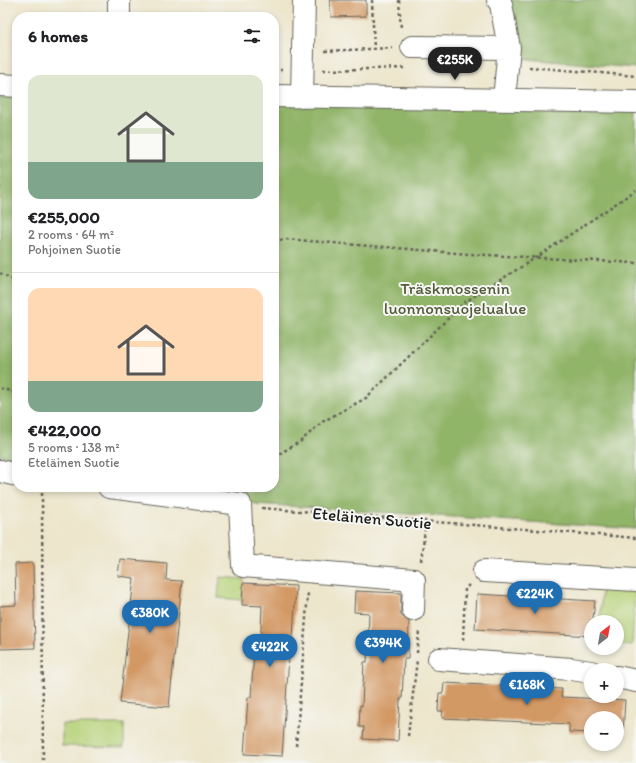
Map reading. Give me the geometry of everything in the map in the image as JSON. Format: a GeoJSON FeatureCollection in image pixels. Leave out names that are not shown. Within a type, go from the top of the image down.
{"type":"FeatureCollection","features":[{"type":"Feature","properties":{"kind":"street"},"geometry":{"type":"LineString","coordinates":[[119,0],[119,12]]}},
{"type":"Feature","properties":{"kind":"street"},"geometry":{"type":"LineString","coordinates":[[302,97],[304,0]]}},
{"type":"Feature","properties":{"kind":"street"},"geometry":{"type":"LineString","coordinates":[[498,0],[501,4],[509,48],[509,65],[504,99]]}},
{"type":"Feature","properties":{"kind":"street"},"geometry":{"type":"LineString","coordinates":[[407,47],[509,48]]}},
{"type":"Feature","properties":{"kind":"street"},"geometry":{"type":"LineString","coordinates":[[0,85],[12,86]]}},
{"type":"Feature","properties":{"kind":"street"},"geometry":{"type":"LineString","coordinates":[[279,96],[636,102]]}},
{"type":"Feature","properties":{"kind":"street"},"geometry":{"type":"LineString","coordinates":[[0,471],[12,474]]}},
{"type":"Feature","properties":{"kind":"street"},"geometry":{"type":"LineString","coordinates":[[148,492],[240,504],[243,566],[414,580],[413,610]]}},
{"type":"Feature","properties":{"kind":"street"},"geometry":{"type":"LineString","coordinates":[[484,571],[636,580]]}},
{"type":"Feature","properties":{"kind":"street"},"geometry":{"type":"LineString","coordinates":[[438,659],[570,668],[584,671]]}},
{"type":"Feature","properties":{"kind":"street"},"geometry":{"type":"LineString","coordinates":[[624,678],[636,681]]}},
{"type":"Feature","properties":{"kind":"path"},"geometry":{"type":"LineString","coordinates":[[372,0],[374,49]]}},
{"type":"Feature","properties":{"kind":"path"},"geometry":{"type":"LineString","coordinates":[[304,52],[407,47],[399,0]]}},
{"type":"Feature","properties":{"kind":"path"},"geometry":{"type":"LineString","coordinates":[[279,454],[301,440],[322,422],[366,398],[465,302],[537,258],[636,190]]}},
{"type":"Feature","properties":{"kind":"path"},"geometry":{"type":"LineString","coordinates":[[279,240],[384,248],[636,263]]}},
{"type":"Feature","properties":{"kind":"path"},"geometry":{"type":"LineString","coordinates":[[0,274],[12,280]]}},
{"type":"Feature","properties":{"kind":"path"},"geometry":{"type":"LineString","coordinates":[[0,388],[12,392]]}},
{"type":"Feature","properties":{"kind":"path"},"geometry":{"type":"LineString","coordinates":[[42,492],[43,763]]}},
{"type":"Feature","properties":{"kind":"path","name":"Eteläinen Suotie"},"geometry":{"type":"LineString","coordinates":[[240,504],[272,510],[636,538]]}},
{"type":"Feature","properties":{"kind":"path"},"geometry":{"type":"LineString","coordinates":[[414,580],[419,572],[426,522]]}},
{"type":"Feature","properties":{"kind":"path"},"geometry":{"type":"LineString","coordinates":[[462,661],[465,589],[484,571]]}},
{"type":"Feature","properties":{"kind":"path"},"geometry":{"type":"LineString","coordinates":[[296,746],[309,572]]}},
{"type":"Feature","properties":{"kind":"path"},"geometry":{"type":"LineString","coordinates":[[408,736],[416,665]]}},
{"type":"Feature","properties":{"kind":"green space"},"geometry":{"type":"Polygon","coordinates":[[[503,0],[636,0],[636,68],[526,59],[503,0]]]}},
{"type":"Feature","properties":{"kind":"green space"},"geometry":{"type":"Polygon","coordinates":[[[0,94],[12,95],[12,459],[0,455],[0,94]]]}},
{"type":"Feature","properties":{"kind":"green space","name":"Träskmossenin luonnonsuojelualue"},"geometry":{"type":"Polygon","coordinates":[[[279,100],[636,109],[636,529],[255,504],[240,495],[216,492],[279,492],[279,100]]]}},
{"type":"Feature","properties":{"kind":"green space"},"geometry":{"type":"Polygon","coordinates":[[[220,577],[244,579],[242,600],[218,598],[220,577]]]}},
{"type":"Feature","properties":{"kind":"green space"},"geometry":{"type":"Polygon","coordinates":[[[602,588],[635,590],[632,645],[624,644],[624,615],[600,615],[602,588]]]}},
{"type":"Feature","properties":{"kind":"green space"},"geometry":{"type":"Polygon","coordinates":[[[62,724],[124,724],[124,747],[62,746],[62,724]]]}},
{"type":"Feature","properties":{"kind":"building"},"geometry":{"type":"Polygon","coordinates":[[[330,0],[366,0],[366,16],[331,17],[330,0]]]}},
{"type":"Feature","properties":{"kind":"building"},"geometry":{"type":"Polygon","coordinates":[[[120,559],[167,563],[166,580],[182,581],[169,707],[120,703],[134,578],[118,576],[120,559]]]}},
{"type":"Feature","properties":{"kind":"building"},"geometry":{"type":"Polygon","coordinates":[[[33,563],[35,648],[0,649],[0,606],[16,605],[15,564],[33,563]]]}},
{"type":"Feature","properties":{"kind":"building"},"geometry":{"type":"Polygon","coordinates":[[[243,583],[296,586],[292,657],[289,657],[282,756],[244,754],[248,697],[251,697],[254,650],[260,650],[262,606],[242,605],[243,583]]]}},
{"type":"Feature","properties":{"kind":"building"},"geometry":{"type":"Polygon","coordinates":[[[355,591],[401,593],[401,615],[409,622],[408,659],[404,659],[398,741],[363,739],[364,727],[359,727],[360,705],[362,706],[364,662],[367,662],[369,613],[354,612],[355,591]]]}},
{"type":"Feature","properties":{"kind":"building"},"geometry":{"type":"Polygon","coordinates":[[[477,594],[595,601],[593,615],[584,615],[584,636],[475,629],[477,594]]]}},
{"type":"Feature","properties":{"kind":"building"},"geometry":{"type":"Polygon","coordinates":[[[444,683],[562,689],[561,697],[584,698],[584,703],[624,703],[625,700],[624,717],[624,711],[584,711],[584,733],[569,732],[569,724],[442,718],[443,711],[438,711],[439,693],[443,693],[444,683]]]}}]}
